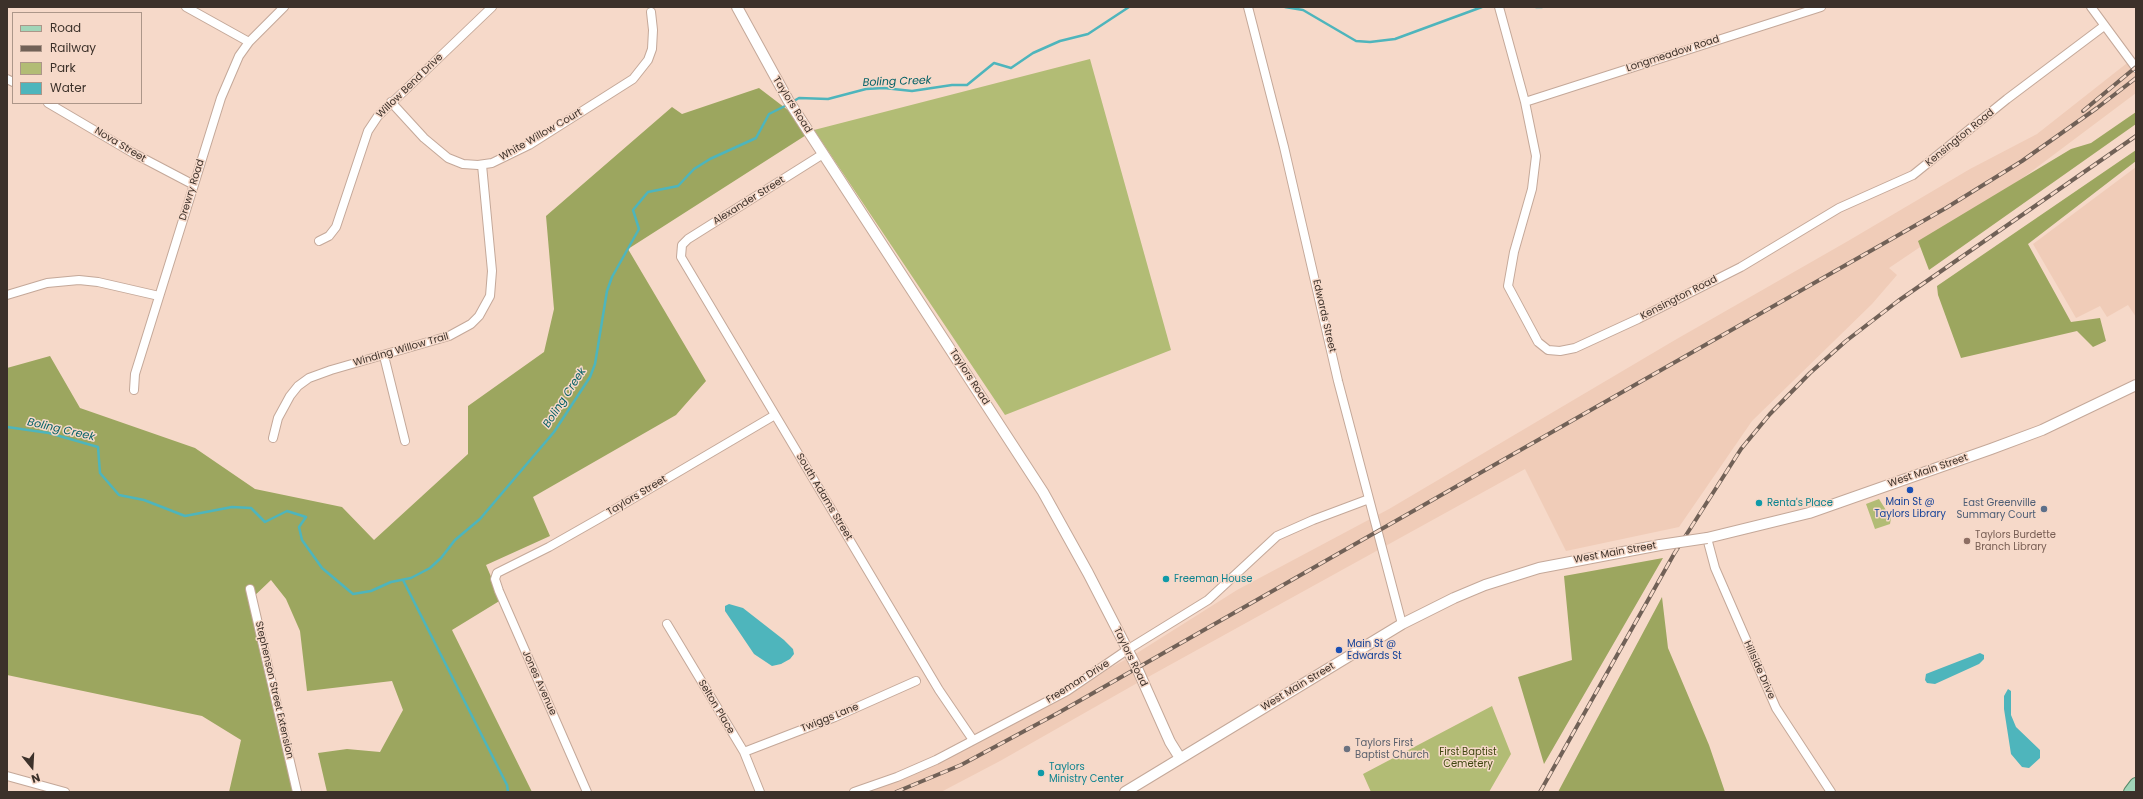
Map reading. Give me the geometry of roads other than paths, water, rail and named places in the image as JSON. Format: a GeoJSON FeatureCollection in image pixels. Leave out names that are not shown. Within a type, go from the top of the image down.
{"type":"FeatureCollection","features":[{"type":"Feature","properties":{"kind":"main road"},"geometry":{"type":"LineString","coordinates":[[2130,792],[2136,784]]}},
{"type":"Feature","properties":{"kind":"street"},"geometry":{"type":"LineString","coordinates":[[186,7],[249,42]]}},
{"type":"Feature","properties":{"kind":"street","name":"Drewry Road"},"geometry":{"type":"LineString","coordinates":[[134,390],[135,374],[220,98],[238,56],[249,42],[284,7]]}},
{"type":"Feature","properties":{"kind":"street","name":"Willow Bend Drive"},"geometry":{"type":"LineString","coordinates":[[319,241],[329,236],[336,227],[368,131],[378,116],[492,7]]}},
{"type":"Feature","properties":{"kind":"street","name":"Taylors Road"},"geometry":{"type":"LineString","coordinates":[[737,7],[798,116],[1042,492],[1066,533],[1127,650],[1170,742],[1180,758]]}},
{"type":"Feature","properties":{"kind":"street","name":"Edwards Street"},"geometry":{"type":"LineString","coordinates":[[1248,7],[1284,148],[1338,381],[1402,624]]}},
{"type":"Feature","properties":{"kind":"street","name":"Kensington Road"},"geometry":{"type":"LineString","coordinates":[[1499,7],[1534,141],[1535,171],[1532,189],[1514,252],[1508,286],[1538,342],[1548,350],[1568,350],[1638,319],[1740,267],[1851,202],[1913,175],[2007,99],[2104,26]]}},
{"type":"Feature","properties":{"kind":"street","name":"Longmeadow Road"},"geometry":{"type":"LineString","coordinates":[[1525,102],[1821,7]]}},
{"type":"Feature","properties":{"kind":"street"},"geometry":{"type":"LineString","coordinates":[[2092,7],[2104,26],[2136,68]]}},
{"type":"Feature","properties":{"kind":"street","name":"White Willow Court"},"geometry":{"type":"LineString","coordinates":[[391,102],[442,154],[463,164],[482,165],[506,157],[633,79],[648,60],[652,49],[654,30],[651,12]]}},
{"type":"Feature","properties":{"kind":"street","name":"Nova Street"},"geometry":{"type":"LineString","coordinates":[[50,104],[133,153],[194,185]]}},
{"type":"Feature","properties":{"kind":"street","name":"Alexander Street"},"geometry":{"type":"LineString","coordinates":[[680,252],[682,245],[688,239],[824,154]]}},
{"type":"Feature","properties":{"kind":"street","name":"Winding Willow Trail"},"geometry":{"type":"LineString","coordinates":[[273,438],[282,410],[290,396],[303,382],[332,370],[384,356],[460,331],[471,324],[485,306],[491,291],[492,271],[482,165]]}},
{"type":"Feature","properties":{"kind":"street","name":"South Adams Street"},"geometry":{"type":"LineString","coordinates":[[680,252],[682,260],[939,690],[973,740]]}},
{"type":"Feature","properties":{"kind":"street"},"geometry":{"type":"LineString","coordinates":[[7,295],[47,283],[79,280],[98,282],[160,296]]}},
{"type":"Feature","properties":{"kind":"street"},"geometry":{"type":"LineString","coordinates":[[384,356],[405,441]]}},
{"type":"Feature","properties":{"kind":"street","name":"West Main Street"},"geometry":{"type":"LineString","coordinates":[[1125,792],[1402,624],[1454,598],[1508,577],[1566,562],[1707,538],[1809,513],[2042,430],[2136,385]]}},
{"type":"Feature","properties":{"kind":"street","name":"Taylors Street"},"geometry":{"type":"LineString","coordinates":[[497,572],[549,547],[774,415]]}},
{"type":"Feature","properties":{"kind":"street","name":"Freeman Drive"},"geometry":{"type":"LineString","coordinates":[[854,792],[916,768],[1008,724],[1067,691],[1127,650],[1208,600],[1277,536],[1313,520],[1369,499]]}},
{"type":"Feature","properties":{"kind":"street","name":"Hillside Drive"},"geometry":{"type":"LineString","coordinates":[[1707,538],[1714,568],[1776,708],[1831,792]]}},
{"type":"Feature","properties":{"kind":"street","name":"Jones Avenue"},"geometry":{"type":"LineString","coordinates":[[497,572],[495,579],[499,591],[587,792]]}},
{"type":"Feature","properties":{"kind":"street","name":"Stephenson Street Extension"},"geometry":{"type":"LineString","coordinates":[[250,589],[297,792]]}},
{"type":"Feature","properties":{"kind":"street","name":"Selton Place"},"geometry":{"type":"LineString","coordinates":[[667,624],[744,752],[760,792]]}},
{"type":"Feature","properties":{"kind":"street","name":"Twiggs Lane"},"geometry":{"type":"LineString","coordinates":[[744,752],[835,717],[916,681]]}},
{"type":"Feature","properties":{"kind":"street"},"geometry":{"type":"LineString","coordinates":[[7,776],[64,792]]}},
{"type":"Feature","properties":{"kind":"water"},"geometry":{"type":"Polygon","coordinates":[[[729,604],[743,608],[784,640],[793,649],[794,654],[790,659],[781,664],[772,666],[754,654],[725,611],[725,606],[729,604]]]}},
{"type":"Feature","properties":{"kind":"water"},"geometry":{"type":"Polygon","coordinates":[[[1980,653],[1984,655],[1984,659],[1979,664],[1935,684],[1927,683],[1925,680],[1926,674],[1980,653]]]}},
{"type":"Feature","properties":{"kind":"water"},"geometry":{"type":"Polygon","coordinates":[[[2008,689],[2011,691],[2011,715],[2016,727],[2040,750],[2040,758],[2029,768],[2022,767],[2011,754],[2004,709],[2004,696],[2008,689]]]}},
{"type":"Feature","properties":{"kind":"waterway","name":"Boling Creek"},"geometry":{"type":"LineString","coordinates":[[792,102],[799,98],[828,99],[866,89],[884,88],[912,91],[952,85],[967,85],[994,63],[1011,68],[1033,53],[1060,41],[1088,34],[1129,7]]}},
{"type":"Feature","properties":{"kind":"waterway","name":"Boling Creek"},"geometry":{"type":"LineString","coordinates":[[1285,7],[1303,10],[1356,41],[1370,42],[1395,39],[1482,7]]}},
{"type":"Feature","properties":{"kind":"waterway","name":"Boling Creek"},"geometry":{"type":"LineString","coordinates":[[1536,7],[1542,7]]}},
{"type":"Feature","properties":{"kind":"waterway","name":"Boling Creek"},"geometry":{"type":"LineString","coordinates":[[7,427],[49,433],[98,447],[100,473],[119,495],[144,500],[185,516],[232,507],[251,508],[265,522],[287,511],[306,517],[299,527],[302,540],[322,568],[353,594],[371,591],[391,582],[411,578],[430,568],[441,558],[455,540],[480,519],[554,432],[590,377],[595,364],[607,291],[612,277],[639,229],[633,210],[648,192],[678,186],[694,169],[710,159],[756,138],[769,114],[787,105]]}},
{"type":"Feature","properties":{"kind":"waterway"},"geometry":{"type":"LineString","coordinates":[[403,580],[507,785],[508,792]]}},
{"type":"Feature","properties":{"kind":"railway"},"geometry":{"type":"LineString","coordinates":[[2083,111],[2136,67]]}},
{"type":"Feature","properties":{"kind":"railway"},"geometry":{"type":"LineString","coordinates":[[896,792],[961,765],[1058,713],[1946,208],[2022,161],[2097,108],[2136,78]]}},
{"type":"Feature","properties":{"kind":"railway"},"geometry":{"type":"LineString","coordinates":[[1540,792],[1674,554],[1741,449],[1770,414],[1810,373],[1846,341],[1898,301],[2136,136]]}},
{"type":"Feature","properties":{"kind":"place","name":"Main St @ Taylors Library"},"geometry":{"type":"Point","coordinates":[1910,490]}},
{"type":"Feature","properties":{"kind":"place","name":"Renta's Place"},"geometry":{"type":"Point","coordinates":[1759,503]}},
{"type":"Feature","properties":{"kind":"place","name":"East Greenville Summary Court"},"geometry":{"type":"Point","coordinates":[2044,509]}},
{"type":"Feature","properties":{"kind":"place","name":"Taylors Burdette Branch Library"},"geometry":{"type":"Point","coordinates":[1967,541]}},
{"type":"Feature","properties":{"kind":"place","name":"Freeman House"},"geometry":{"type":"Point","coordinates":[1166,579]}},
{"type":"Feature","properties":{"kind":"place","name":"Main St @ Edwards St"},"geometry":{"type":"Point","coordinates":[1339,650]}},
{"type":"Feature","properties":{"kind":"place","name":"Taylors First Baptist Church"},"geometry":{"type":"Point","coordinates":[1347,749]}},
{"type":"Feature","properties":{"kind":"place","name":"Taylors Ministry Center"},"geometry":{"type":"Point","coordinates":[1041,773]}},
{"type":"Feature","properties":{"kind":"park label","name":"First Baptist Cemetery"},"geometry":{"type":"Point","coordinates":[1468,758]}}]}
